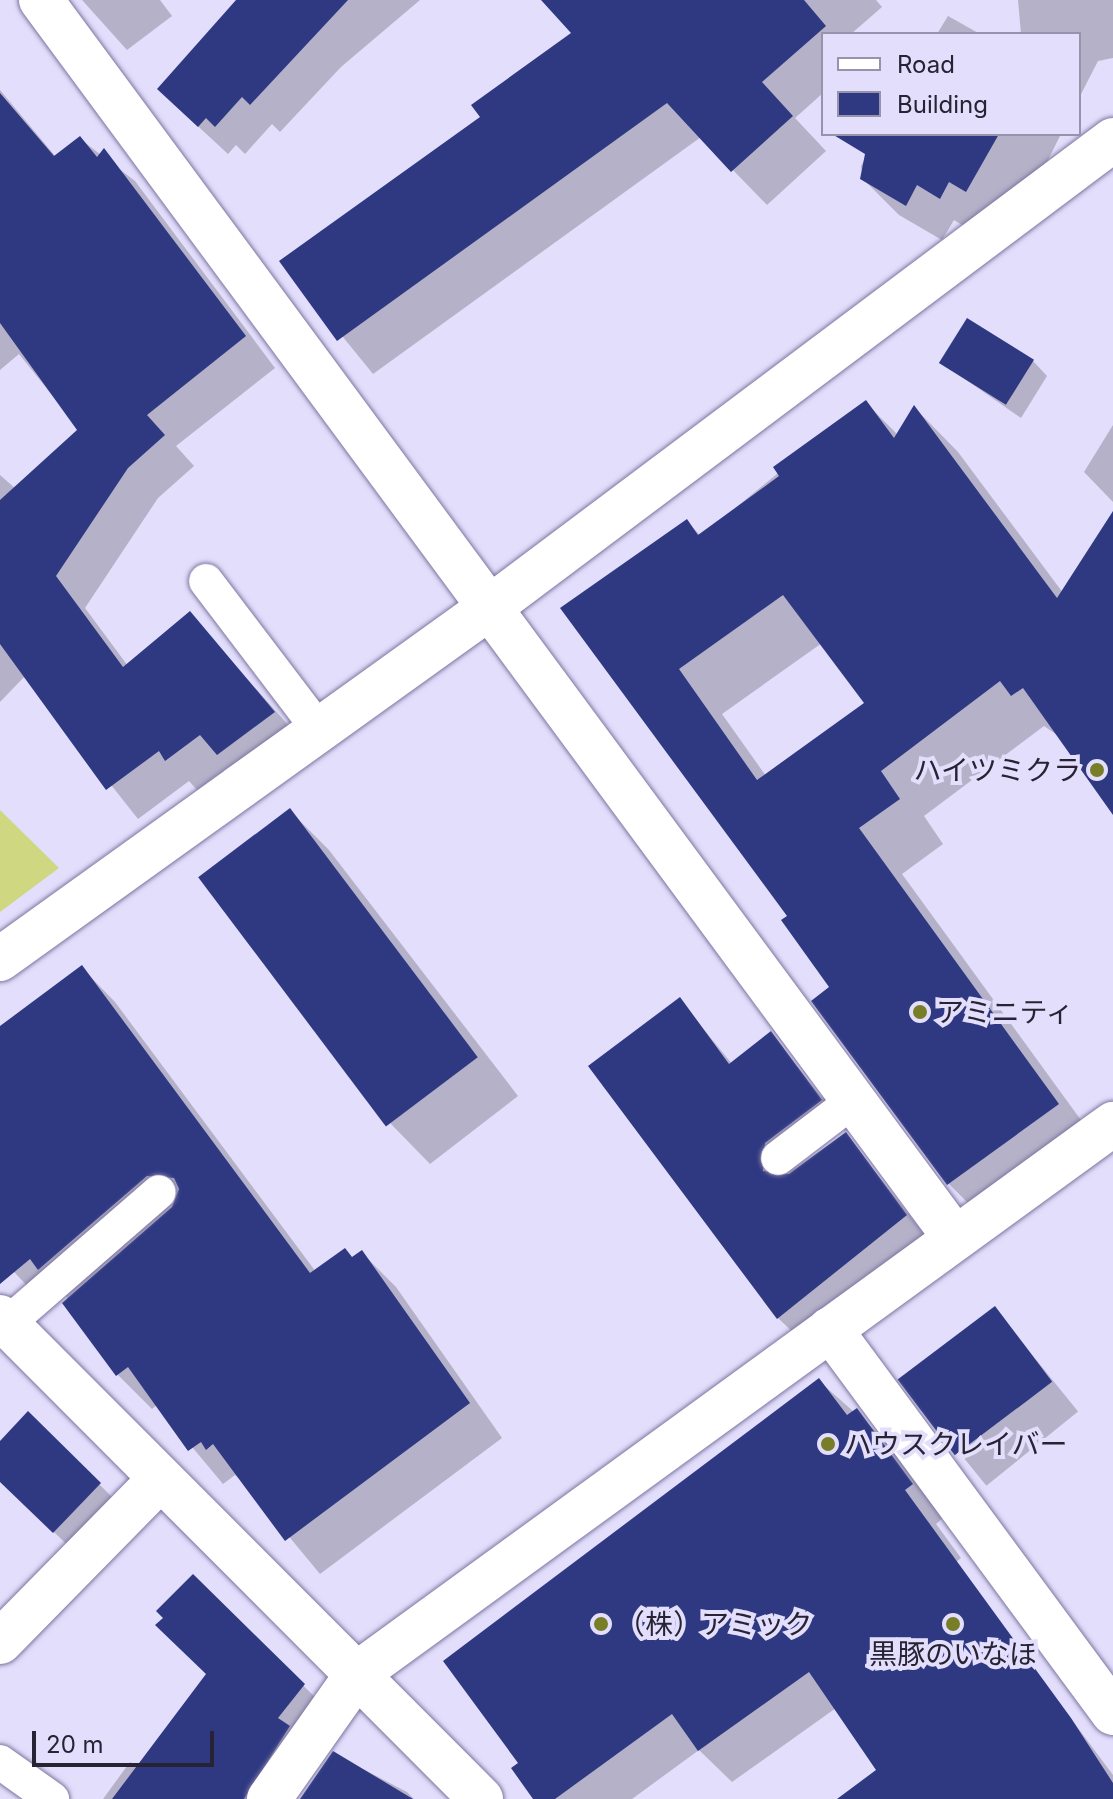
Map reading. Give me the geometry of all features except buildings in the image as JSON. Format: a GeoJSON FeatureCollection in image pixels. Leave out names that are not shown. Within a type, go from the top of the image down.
{"type":"FeatureCollection","features":[{"type":"Feature","properties":{"kind":"street"},"geometry":{"type":"LineString","coordinates":[[41,0],[489,608],[849,1104],[955,1238]]}},
{"type":"Feature","properties":{"kind":"street"},"geometry":{"type":"LineString","coordinates":[[0,959],[489,608],[1113,140]]}},
{"type":"Feature","properties":{"kind":"street"},"geometry":{"type":"LineString","coordinates":[[269,1799],[358,1673],[1113,1124]]}},
{"type":"Feature","properties":{"kind":"street"},"geometry":{"type":"LineString","coordinates":[[3,1321],[481,1799]]}},
{"type":"Feature","properties":{"kind":"street"},"geometry":{"type":"LineString","coordinates":[[830,1329],[1113,1713]]}},
{"type":"Feature","properties":{"kind":"street"},"geometry":{"type":"LineString","coordinates":[[0,1642],[159,1480]]}},
{"type":"Feature","properties":{"kind":"lane"},"geometry":{"type":"LineString","coordinates":[[206,581],[320,731]]}},
{"type":"Feature","properties":{"kind":"lane"},"geometry":{"type":"LineString","coordinates":[[778,1158],[849,1104]]}},
{"type":"Feature","properties":{"kind":"lane"},"geometry":{"type":"LineString","coordinates":[[3,1321],[159,1192]]}},
{"type":"Feature","properties":{"kind":"lane"},"geometry":{"type":"LineString","coordinates":[[0,1762],[52,1799]]}},
{"type":"Feature","properties":{"kind":"green space"},"geometry":{"type":"Polygon","coordinates":[[[0,810],[59,868],[0,912],[0,810]]]}},
{"type":"Feature","properties":{"kind":"place","name":"ハイツミクラ"},"geometry":{"type":"Point","coordinates":[1097,770]}},
{"type":"Feature","properties":{"kind":"place","name":"アミニティ"},"geometry":{"type":"Point","coordinates":[920,1012]}},
{"type":"Feature","properties":{"kind":"place","name":"ハウスクレイバー"},"geometry":{"type":"Point","coordinates":[828,1444]}},
{"type":"Feature","properties":{"kind":"place","name":"（株）アミック"},"geometry":{"type":"Point","coordinates":[601,1624]}},
{"type":"Feature","properties":{"kind":"place","name":"黒豚のいなほ"},"geometry":{"type":"Point","coordinates":[953,1624]}}]}
